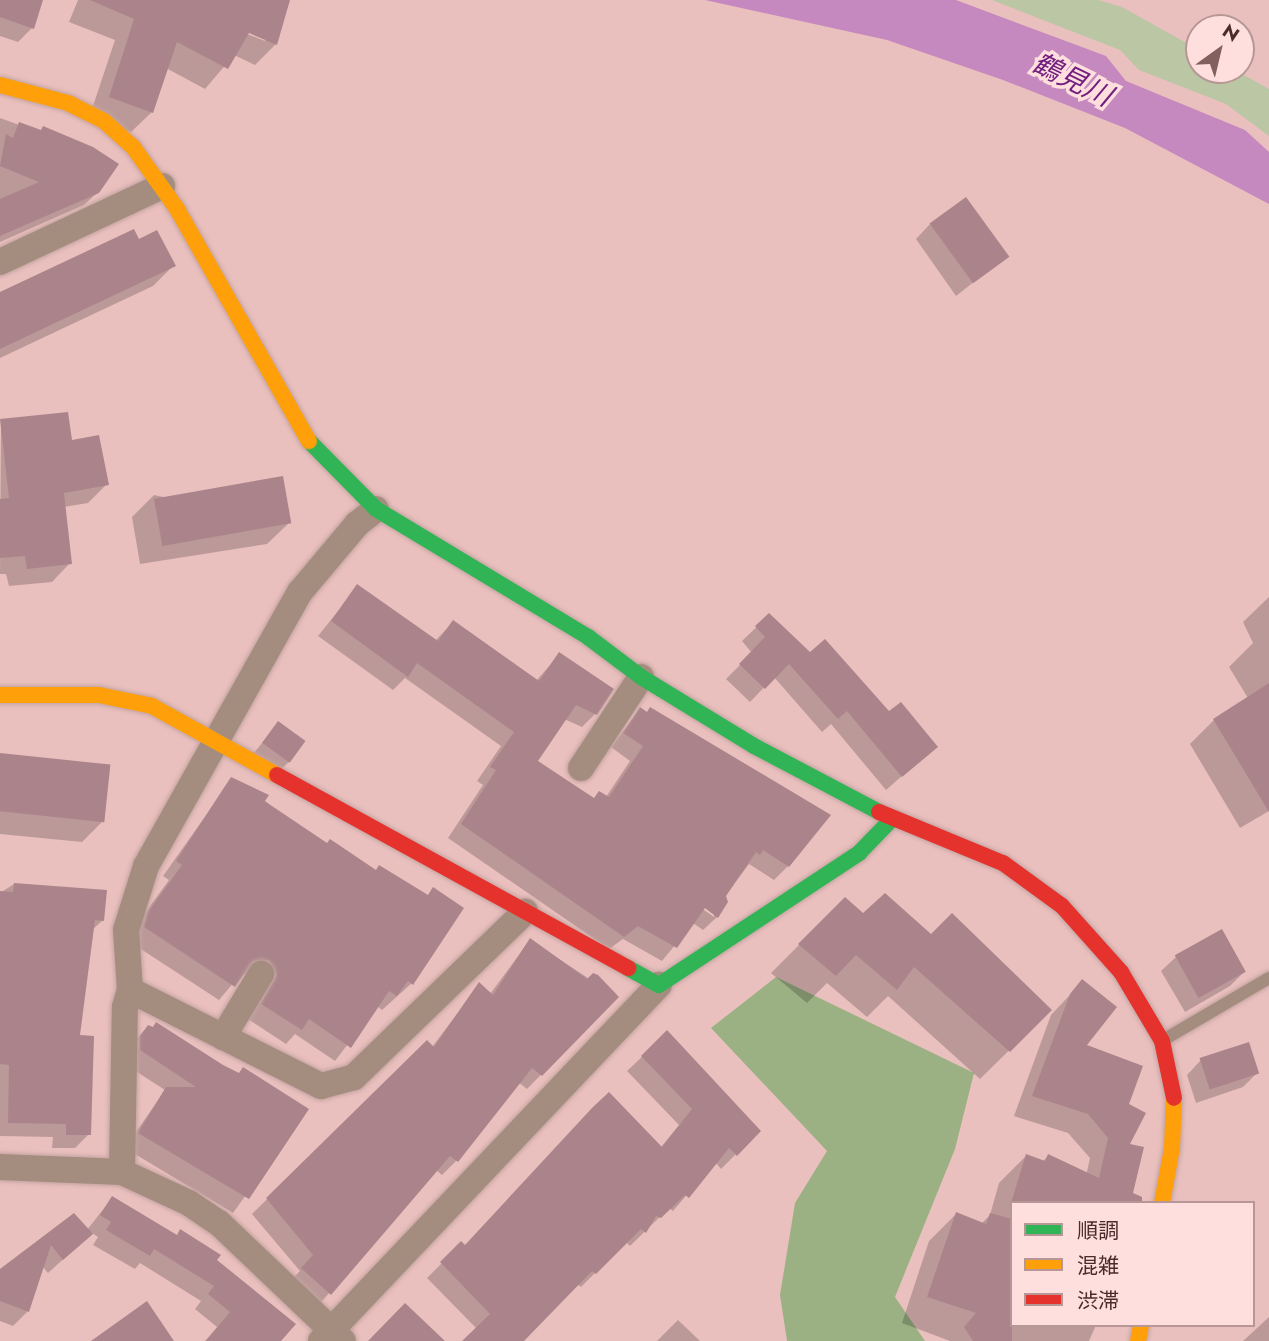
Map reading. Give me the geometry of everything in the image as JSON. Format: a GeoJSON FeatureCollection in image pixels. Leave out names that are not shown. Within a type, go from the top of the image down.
{"type":"FeatureCollection","features":[{"type":"Feature","properties":{"kind":"street"},"geometry":{"type":"LineString","coordinates":[[0,85],[68,103],[104,121],[133,147],[162,186],[315,452],[376,509],[588,638],[641,677],[754,746],[892,819],[1003,863],[1062,906],[1121,972],[1162,1041],[1174,1091],[1162,1201]]}},
{"type":"Feature","properties":{"kind":"street"},"geometry":{"type":"LineString","coordinates":[[0,262],[162,186]]}},
{"type":"Feature","properties":{"kind":"street"},"geometry":{"type":"LineString","coordinates":[[121,1172],[125,1007],[130,990],[126,930],[146,866],[300,592],[357,524],[376,509]]}},
{"type":"Feature","properties":{"kind":"street"},"geometry":{"type":"LineString","coordinates":[[581,768],[641,677]]}},
{"type":"Feature","properties":{"kind":"street"},"geometry":{"type":"LineString","coordinates":[[0,695],[99,695],[152,706],[217,738],[659,985]]}},
{"type":"Feature","properties":{"kind":"street"},"geometry":{"type":"LineString","coordinates":[[0,1167],[121,1172],[219,1223],[332,1337],[659,985],[859,853],[892,819]]}},
{"type":"Feature","properties":{"kind":"street"},"geometry":{"type":"LineString","coordinates":[[130,990],[321,1086],[354,1077],[525,912]]}},
{"type":"Feature","properties":{"kind":"street"},"geometry":{"type":"LineString","coordinates":[[223,1037],[261,975]]}},
{"type":"Feature","properties":{"kind":"lane"},"geometry":{"type":"LineString","coordinates":[[1162,1041],[1269,978]]}},
{"type":"Feature","properties":{"kind":"green space"},"geometry":{"type":"Polygon","coordinates":[[[992,0],[1098,0],[1122,7],[1185,42],[1185,84],[1255,84],[1255,81],[1269,89],[1269,136],[1226,104],[1139,70],[1120,50],[992,0]]]}},
{"type":"Feature","properties":{"kind":"green space"},"geometry":{"type":"Polygon","coordinates":[[[776,977],[974,1073],[955,1149],[895,1297],[925,1341],[787,1341],[780,1295],[795,1203],[827,1151],[711,1028],[776,977]]]}},
{"type":"Feature","properties":{"kind":"water","name":"鶴見川"},"geometry":{"type":"Polygon","coordinates":[[[705,0],[956,0],[1106,56],[1126,81],[1245,130],[1269,152],[1269,204],[1125,128],[1003,80],[887,40],[705,0]]]}},
{"type":"Feature","properties":{"kind":"building"},"geometry":{"type":"Polygon","coordinates":[[[0,0],[43,0],[34,29],[0,17],[0,0]]]}},
{"type":"Feature","properties":{"kind":"building"},"geometry":{"type":"Polygon","coordinates":[[[90,0],[290,0],[277,45],[249,33],[228,69],[177,42],[153,113],[109,97],[134,19],[90,0]]]}},
{"type":"Feature","properties":{"kind":"building"},"geometry":{"type":"Polygon","coordinates":[[[19,122],[41,130],[43,126],[93,147],[119,164],[99,193],[0,236],[0,199],[39,182],[0,166],[6,134],[13,138],[19,122]]]}},
{"type":"Feature","properties":{"kind":"building"},"geometry":{"type":"Polygon","coordinates":[[[966,197],[1009,257],[973,283],[930,223],[966,197]]]}},
{"type":"Feature","properties":{"kind":"building"},"geometry":{"type":"Polygon","coordinates":[[[134,229],[139,239],[157,230],[176,266],[0,349],[0,292],[134,229]]]}},
{"type":"Feature","properties":{"kind":"building"},"geometry":{"type":"Polygon","coordinates":[[[68,412],[72,440],[99,435],[109,485],[64,493],[72,564],[27,569],[25,556],[0,558],[0,499],[9,498],[0,419],[68,412]]]}},
{"type":"Feature","properties":{"kind":"building"},"geometry":{"type":"Polygon","coordinates":[[[283,476],[291,523],[162,546],[154,499],[283,476]]]}},
{"type":"Feature","properties":{"kind":"building"},"geometry":{"type":"Polygon","coordinates":[[[357,584],[438,641],[453,620],[539,681],[559,652],[614,689],[597,715],[576,705],[538,761],[594,798],[599,791],[609,797],[643,746],[623,733],[640,707],[647,712],[650,707],[831,815],[789,867],[763,850],[760,855],[756,852],[726,896],[728,902],[718,918],[705,908],[677,948],[638,926],[624,937],[461,824],[496,770],[490,767],[514,732],[417,663],[408,677],[331,621],[357,584]]]}},
{"type":"Feature","properties":{"kind":"building"},"geometry":{"type":"Polygon","coordinates":[[[769,613],[810,652],[825,639],[889,711],[901,702],[938,747],[902,777],[847,711],[838,719],[789,664],[765,689],[739,664],[765,637],[755,626],[769,613]]]}},
{"type":"Feature","properties":{"kind":"building"},"geometry":{"type":"Polygon","coordinates":[[[1269,683],[1269,812],[1213,719],[1269,683]]]}},
{"type":"Feature","properties":{"kind":"building"},"geometry":{"type":"Polygon","coordinates":[[[278,721],[306,741],[290,763],[262,743],[278,721]]]}},
{"type":"Feature","properties":{"kind":"building"},"geometry":{"type":"Polygon","coordinates":[[[0,753],[110,765],[104,822],[0,811],[0,753]]]}},
{"type":"Feature","properties":{"kind":"building"},"geometry":{"type":"Polygon","coordinates":[[[231,777],[269,795],[265,801],[327,843],[330,839],[376,870],[379,865],[428,895],[433,887],[464,908],[413,985],[408,981],[397,996],[389,991],[351,1048],[309,1019],[302,1030],[261,1004],[277,975],[269,960],[253,961],[235,987],[144,927],[148,912],[182,865],[176,861],[231,777]]]}},
{"type":"Feature","properties":{"kind":"building"},"geometry":{"type":"Polygon","coordinates":[[[14,883],[107,890],[104,921],[95,920],[80,1035],[94,1036],[91,1135],[66,1135],[66,1124],[8,1123],[9,1065],[0,1064],[0,891],[13,892],[14,883]]]}},
{"type":"Feature","properties":{"kind":"building"},"geometry":{"type":"Polygon","coordinates":[[[885,893],[931,934],[952,913],[1052,1010],[1010,1052],[914,967],[897,990],[856,955],[836,976],[798,944],[845,897],[863,913],[885,893]]]}},
{"type":"Feature","properties":{"kind":"building"},"geometry":{"type":"Polygon","coordinates":[[[1222,929],[1246,972],[1199,998],[1175,955],[1222,929]]]}},
{"type":"Feature","properties":{"kind":"building"},"geometry":{"type":"Polygon","coordinates":[[[530,938],[587,979],[593,973],[598,975],[619,997],[542,1076],[532,1068],[458,1162],[450,1156],[331,1295],[301,1268],[313,1255],[266,1198],[427,1040],[434,1047],[479,982],[493,995],[530,938]]]}},
{"type":"Feature","properties":{"kind":"building"},"geometry":{"type":"Polygon","coordinates":[[[1082,979],[1117,1007],[1087,1045],[1143,1066],[1129,1104],[1146,1113],[1130,1144],[1144,1147],[1133,1193],[1142,1197],[1142,1201],[1012,1201],[1026,1154],[1045,1161],[1048,1154],[1099,1178],[1108,1138],[1088,1114],[1032,1096],[1070,994],[1082,979]]]}},
{"type":"Feature","properties":{"kind":"building"},"geometry":{"type":"Polygon","coordinates":[[[156,1022],[223,1065],[239,1073],[243,1067],[309,1109],[249,1199],[138,1133],[166,1087],[196,1087],[140,1050],[140,1036],[148,1025],[153,1027],[156,1022]]]}},
{"type":"Feature","properties":{"kind":"building"},"geometry":{"type":"Polygon","coordinates":[[[667,1030],[761,1131],[737,1156],[729,1148],[689,1198],[685,1195],[661,1218],[656,1216],[646,1233],[641,1229],[596,1274],[592,1271],[524,1341],[462,1341],[490,1314],[440,1262],[461,1241],[465,1245],[592,1108],[609,1092],[662,1147],[692,1109],[641,1056],[667,1030]]]}},
{"type":"Feature","properties":{"kind":"building"},"geometry":{"type":"Polygon","coordinates":[[[1249,1042],[1259,1073],[1210,1089],[1200,1058],[1249,1042]]]}},
{"type":"Feature","properties":{"kind":"building"},"geometry":{"type":"Polygon","coordinates":[[[112,1196],[177,1235],[180,1229],[221,1255],[217,1260],[296,1324],[281,1341],[206,1341],[230,1312],[208,1294],[214,1286],[154,1249],[150,1256],[106,1230],[111,1222],[100,1215],[112,1196]]]}},
{"type":"Feature","properties":{"kind":"building"},"geometry":{"type":"Polygon","coordinates":[[[956,1212],[986,1224],[990,1213],[1010,1218],[1012,1341],[973,1341],[964,1327],[976,1313],[927,1297],[956,1212]]]}},
{"type":"Feature","properties":{"kind":"building"},"geometry":{"type":"Polygon","coordinates":[[[74,1213],[93,1234],[63,1260],[51,1245],[29,1312],[0,1301],[0,1269],[74,1213]]]}},
{"type":"Feature","properties":{"kind":"building"},"geometry":{"type":"Polygon","coordinates":[[[147,1301],[174,1341],[91,1341],[147,1301]]]}},
{"type":"Feature","properties":{"kind":"building"},"geometry":{"type":"Polygon","coordinates":[[[405,1303],[445,1341],[368,1341],[405,1303]]]}},
{"type":"Feature","properties":{"kind":"traffic: fast"},"geometry":{"type":"LineString","coordinates":[[309,441],[376,509],[588,637],[641,677],[754,746],[879,812]]}},
{"type":"Feature","properties":{"kind":"traffic: fast"},"geometry":{"type":"LineString","coordinates":[[628,968],[659,985],[859,853],[892,819]]}},
{"type":"Feature","properties":{"kind":"traffic: slow"},"geometry":{"type":"LineString","coordinates":[[0,85],[68,103],[104,121],[133,147],[177,209],[309,441]]}},
{"type":"Feature","properties":{"kind":"traffic: slow"},"geometry":{"type":"LineString","coordinates":[[0,695],[99,695],[152,706],[277,775]]}},
{"type":"Feature","properties":{"kind":"traffic: slow"},"geometry":{"type":"LineString","coordinates":[[1162,1201],[1172,1148],[1174,1098]]}},
{"type":"Feature","properties":{"kind":"traffic: slow"},"geometry":{"type":"LineString","coordinates":[[1138,1341],[1141,1327]]}},
{"type":"Feature","properties":{"kind":"traffic: jam"},"geometry":{"type":"LineString","coordinates":[[277,775],[628,968]]}},
{"type":"Feature","properties":{"kind":"traffic: jam"},"geometry":{"type":"LineString","coordinates":[[879,812],[1003,863],[1062,906],[1121,972],[1162,1041],[1174,1098]]}}]}
